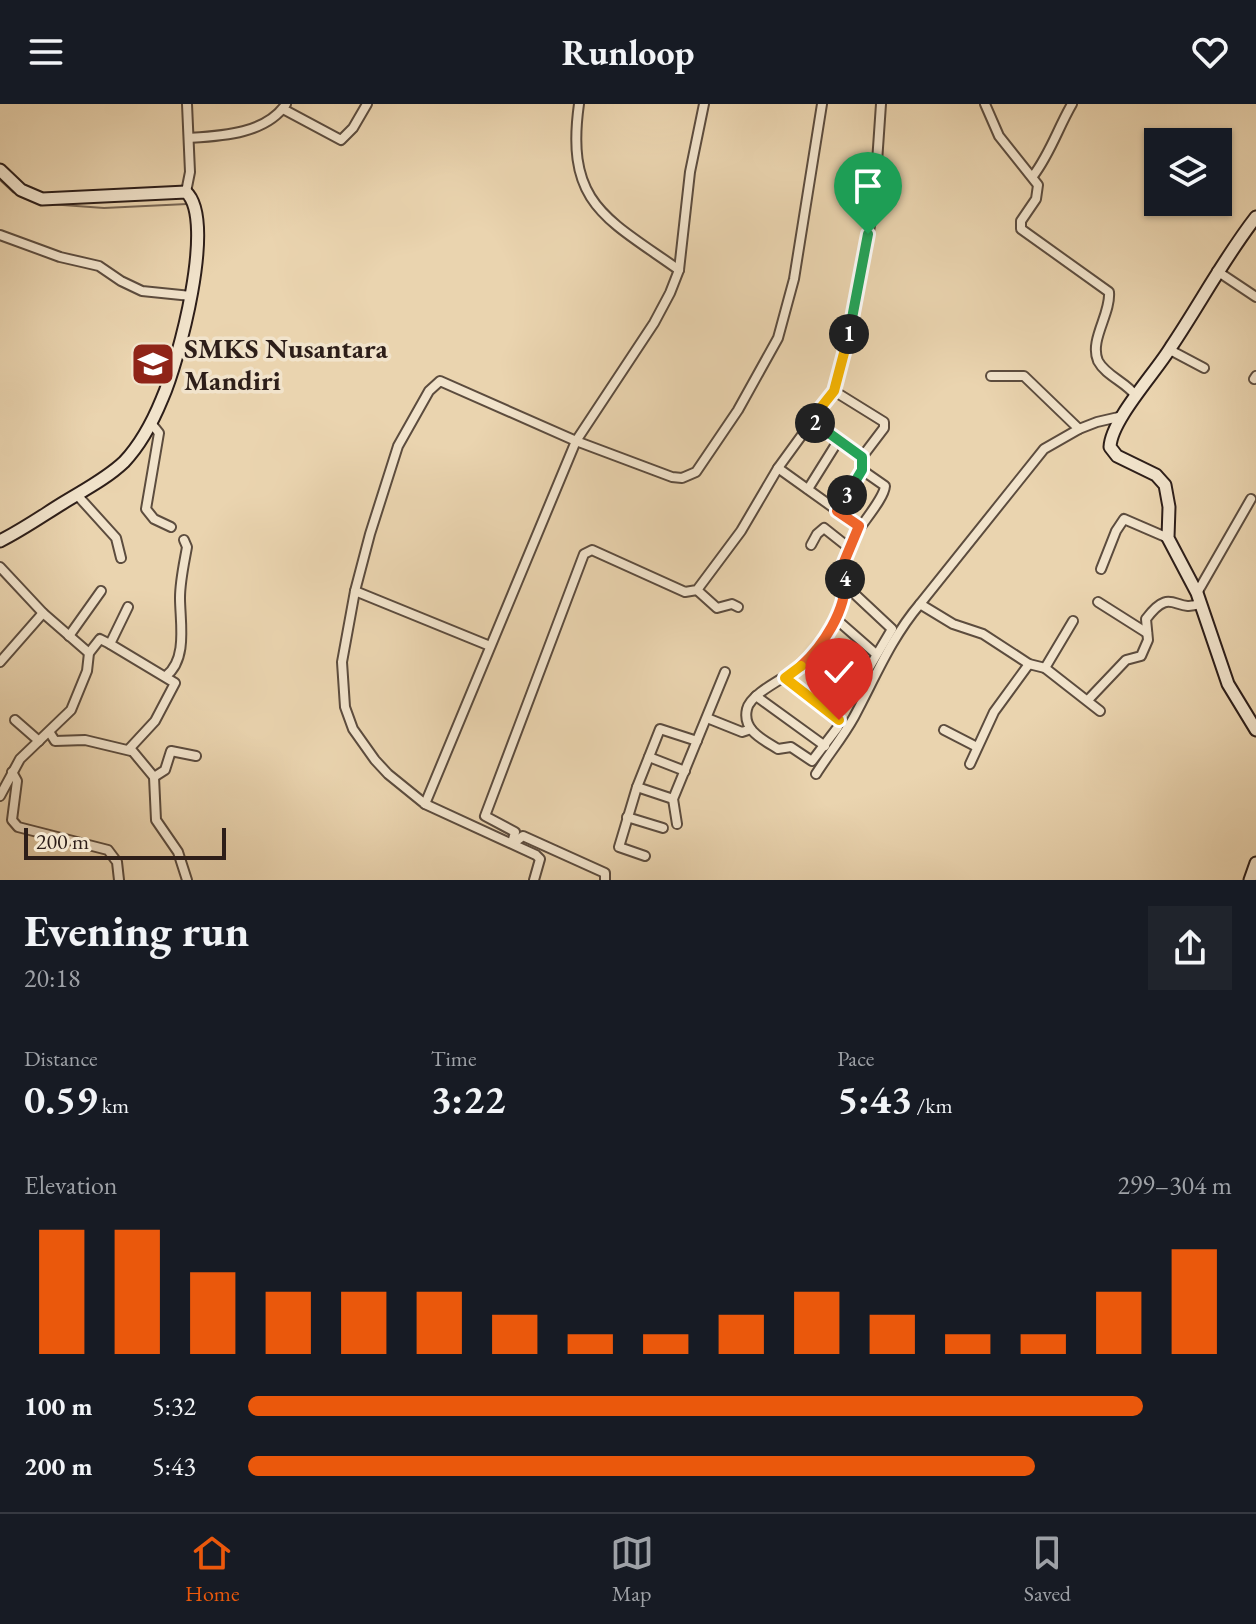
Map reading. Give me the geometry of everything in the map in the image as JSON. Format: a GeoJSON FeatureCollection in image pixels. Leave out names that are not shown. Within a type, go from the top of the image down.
{"type":"FeatureCollection","features":[{"type":"Feature","properties":{"kind":"street"},"geometry":{"type":"LineString","coordinates":[[0,541],[78,496],[123,462],[151,423],[180,346],[196,263],[195,204],[186,192],[190,172],[187,104]]}},
{"type":"Feature","properties":{"kind":"street"},"geometry":{"type":"LineString","coordinates":[[189,138],[236,134],[256,126],[284,106],[341,140],[353,128],[367,104]]}},
{"type":"Feature","properties":{"kind":"street"},"geometry":{"type":"LineString","coordinates":[[579,104],[576,153],[579,172],[591,197],[609,220],[679,270]]}},
{"type":"Feature","properties":{"kind":"street"},"geometry":{"type":"LineString","coordinates":[[425,804],[576,441],[654,323],[679,270],[690,172],[704,104]]}},
{"type":"Feature","properties":{"kind":"street"},"geometry":{"type":"LineString","coordinates":[[534,880],[540,859],[425,804],[388,774],[353,729],[345,707],[342,662],[355,591],[398,446],[429,391],[440,381],[576,441],[672,477],[682,478],[696,472],[738,410],[778,338],[794,279],[821,104]]}},
{"type":"Feature","properties":{"kind":"street"},"geometry":{"type":"LineString","coordinates":[[483,831],[485,816],[584,554],[592,550],[685,592],[697,590],[741,531],[778,468],[834,391],[874,206],[881,104]]}},
{"type":"Feature","properties":{"kind":"street"},"geometry":{"type":"LineString","coordinates":[[985,104],[999,136],[1038,185],[1039,193],[1021,221],[1021,229],[1109,292],[1109,303],[1096,346],[1097,355],[1105,370],[1136,396]]}},
{"type":"Feature","properties":{"kind":"street"},"geometry":{"type":"LineString","coordinates":[[1033,176],[1047,157],[1072,104]]}},
{"type":"Feature","properties":{"kind":"street"},"geometry":{"type":"LineString","coordinates":[[0,170],[21,190],[42,199],[186,192]]}},
{"type":"Feature","properties":{"kind":"street"},"geometry":{"type":"LineString","coordinates":[[1256,217],[1217,271],[1170,350],[1123,416],[1110,447],[1113,453],[1156,475],[1165,485],[1169,499],[1168,538],[1199,598],[1228,684],[1256,730]]}},
{"type":"Feature","properties":{"kind":"street"},"geometry":{"type":"LineString","coordinates":[[0,235],[60,257],[99,266],[142,291],[191,296]]}},
{"type":"Feature","properties":{"kind":"street"},"geometry":{"type":"LineString","coordinates":[[1217,271],[1256,297]]}},
{"type":"Feature","properties":{"kind":"street"},"geometry":{"type":"LineString","coordinates":[[1170,350],[1204,368]]}},
{"type":"Feature","properties":{"kind":"street"},"geometry":{"type":"LineString","coordinates":[[991,376],[1024,376],[1079,429]]}},
{"type":"Feature","properties":{"kind":"street"},"geometry":{"type":"LineString","coordinates":[[834,391],[884,422],[884,428],[862,457],[862,470],[837,511]]}},
{"type":"Feature","properties":{"kind":"street"},"geometry":{"type":"LineString","coordinates":[[816,774],[852,720],[900,630],[1044,449],[1079,429],[1123,416]]}},
{"type":"Feature","properties":{"kind":"street"},"geometry":{"type":"LineString","coordinates":[[811,420],[862,457]]}},
{"type":"Feature","properties":{"kind":"street"},"geometry":{"type":"LineString","coordinates":[[151,423],[159,433],[146,509],[150,517],[171,527]]}},
{"type":"Feature","properties":{"kind":"street"},"geometry":{"type":"LineString","coordinates":[[808,489],[838,441]]}},
{"type":"Feature","properties":{"kind":"street"},"geometry":{"type":"LineString","coordinates":[[778,468],[859,526]]}},
{"type":"Feature","properties":{"kind":"street"},"geometry":{"type":"LineString","coordinates":[[785,678],[839,720],[838,727],[814,759],[809,760],[791,747],[778,749],[751,729],[747,711],[756,696],[785,678],[819,650],[836,619],[845,585],[844,562],[848,547],[886,488],[862,470]]}},
{"type":"Feature","properties":{"kind":"street"},"geometry":{"type":"LineString","coordinates":[[78,496],[116,538],[121,558]]}},
{"type":"Feature","properties":{"kind":"street"},"geometry":{"type":"LineString","coordinates":[[1088,700],[1123,662],[1141,656],[1148,640],[1146,619],[1162,602],[1191,607],[1199,598],[1251,499]]}},
{"type":"Feature","properties":{"kind":"street"},"geometry":{"type":"LineString","coordinates":[[1101,569],[1124,519],[1168,538]]}},
{"type":"Feature","properties":{"kind":"street"},"geometry":{"type":"LineString","coordinates":[[811,545],[824,528],[848,547]]}},
{"type":"Feature","properties":{"kind":"street"},"geometry":{"type":"LineString","coordinates":[[166,676],[174,667],[181,641],[180,596],[187,547],[184,540]]}},
{"type":"Feature","properties":{"kind":"street"},"geometry":{"type":"LineString","coordinates":[[0,567],[43,613],[89,653]]}},
{"type":"Feature","properties":{"kind":"street"},"geometry":{"type":"LineString","coordinates":[[819,650],[863,678],[892,626],[845,585]]}},
{"type":"Feature","properties":{"kind":"street"},"geometry":{"type":"LineString","coordinates":[[697,590],[717,608],[732,604],[738,607]]}},
{"type":"Feature","properties":{"kind":"street"},"geometry":{"type":"LineString","coordinates":[[69,636],[101,591]]}},
{"type":"Feature","properties":{"kind":"street"},"geometry":{"type":"LineString","coordinates":[[355,591],[490,646]]}},
{"type":"Feature","properties":{"kind":"street"},"geometry":{"type":"LineString","coordinates":[[1098,602],[1147,633]]}},
{"type":"Feature","properties":{"kind":"street"},"geometry":{"type":"LineString","coordinates":[[920,604],[953,624],[983,634],[1029,664],[1045,668],[1100,711]]}},
{"type":"Feature","properties":{"kind":"street"},"geometry":{"type":"LineString","coordinates":[[110,644],[128,607]]}},
{"type":"Feature","properties":{"kind":"street"},"geometry":{"type":"LineString","coordinates":[[0,662],[43,613]]}},
{"type":"Feature","properties":{"kind":"street"},"geometry":{"type":"LineString","coordinates":[[836,619],[876,654]]}},
{"type":"Feature","properties":{"kind":"street"},"geometry":{"type":"LineString","coordinates":[[1045,668],[1073,621]]}},
{"type":"Feature","properties":{"kind":"street"},"geometry":{"type":"LineString","coordinates":[[0,796],[20,759],[71,710],[87,671],[89,653],[100,639],[173,680],[174,686],[148,731],[131,744],[131,751]]}},
{"type":"Feature","properties":{"kind":"street"},"geometry":{"type":"LineString","coordinates":[[970,764],[994,712],[1029,664]]}},
{"type":"Feature","properties":{"kind":"street"},"geometry":{"type":"LineString","coordinates":[[677,824],[673,799],[725,672]]}},
{"type":"Feature","properties":{"kind":"street"},"geometry":{"type":"LineString","coordinates":[[756,696],[825,746]]}},
{"type":"Feature","properties":{"kind":"street"},"geometry":{"type":"LineString","coordinates":[[707,718],[742,732],[751,729]]}},
{"type":"Feature","properties":{"kind":"street"},"geometry":{"type":"LineString","coordinates":[[15,720],[39,741]]}},
{"type":"Feature","properties":{"kind":"street"},"geometry":{"type":"LineString","coordinates":[[645,856],[619,847],[637,787],[660,729],[697,741]]}},
{"type":"Feature","properties":{"kind":"street"},"geometry":{"type":"LineString","coordinates":[[944,730],[977,747]]}},
{"type":"Feature","properties":{"kind":"street"},"geometry":{"type":"LineString","coordinates":[[50,733],[55,741],[85,740],[131,751],[154,777],[156,820],[178,852],[187,880]]}},
{"type":"Feature","properties":{"kind":"street"},"geometry":{"type":"LineString","coordinates":[[154,777],[165,770],[171,751],[196,756]]}},
{"type":"Feature","properties":{"kind":"street"},"geometry":{"type":"LineString","coordinates":[[649,757],[685,771]]}},
{"type":"Feature","properties":{"kind":"street"},"geometry":{"type":"LineString","coordinates":[[12,772],[17,781],[12,820],[18,827],[108,850],[117,862],[119,880]]}},
{"type":"Feature","properties":{"kind":"street"},"geometry":{"type":"LineString","coordinates":[[637,787],[673,799]]}},
{"type":"Feature","properties":{"kind":"street"},"geometry":{"type":"LineString","coordinates":[[485,816],[515,832],[512,843]]}},
{"type":"Feature","properties":{"kind":"street"},"geometry":{"type":"LineString","coordinates":[[627,817],[663,828]]}},
{"type":"Feature","properties":{"kind":"street"},"geometry":{"type":"LineString","coordinates":[[512,843],[523,836],[605,873],[605,880]]}},
{"type":"Feature","properties":{"kind":"street"},"geometry":{"type":"LineString","coordinates":[[1250,880],[1256,863]]}},
{"type":"Feature","properties":{"kind":"waterway"},"geometry":{"type":"LineString","coordinates":[[0,180],[13,192],[31,200]]}},
{"type":"Feature","properties":{"kind":"waterway"},"geometry":{"type":"LineString","coordinates":[[49,204],[104,208],[187,204]]}},
{"type":"Feature","properties":{"kind":"place","name":"SMKS Nusantara Mandiri"},"geometry":{"type":"Point","coordinates":[153,364]}},
{"type":"Feature","properties":{"kind":"route"},"geometry":{"type":"LineString","coordinates":[[839,720],[785,678],[819,650],[836,619],[845,585],[844,562],[859,526],[837,511],[862,470],[862,457],[811,420],[834,391],[841,369],[868,234]]}}]}
